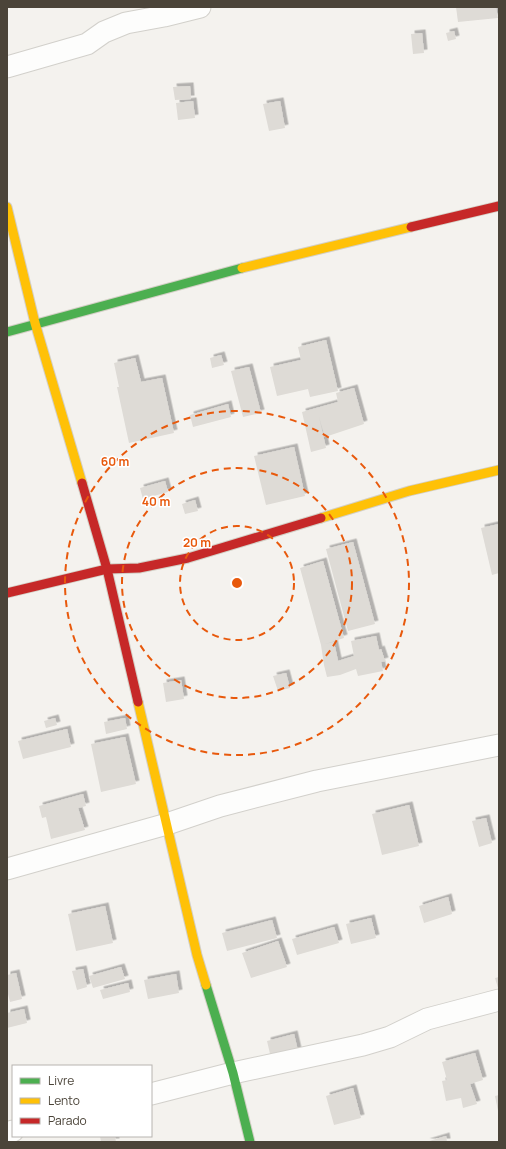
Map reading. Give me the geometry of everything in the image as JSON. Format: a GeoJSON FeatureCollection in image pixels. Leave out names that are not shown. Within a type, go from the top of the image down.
{"type":"FeatureCollection","features":[{"type":"Feature","properties":{"kind":"street"},"geometry":{"type":"LineString","coordinates":[[7,67],[87,44],[104,32],[126,23],[200,7]]}},
{"type":"Feature","properties":{"kind":"street"},"geometry":{"type":"LineString","coordinates":[[7,332],[255,264],[499,206]]}},
{"type":"Feature","properties":{"kind":"street"},"geometry":{"type":"LineString","coordinates":[[7,207],[35,324],[107,569],[197,954],[233,1073],[250,1142]]}},
{"type":"Feature","properties":{"kind":"street"},"geometry":{"type":"LineString","coordinates":[[7,594],[107,569],[139,568],[188,558],[409,491],[499,470]]}},
{"type":"Feature","properties":{"kind":"street"},"geometry":{"type":"LineString","coordinates":[[7,869],[167,824],[220,806],[317,781],[499,745]]}},
{"type":"Feature","properties":{"kind":"street"},"geometry":{"type":"LineString","coordinates":[[152,1094],[233,1073],[363,1045],[390,1037],[427,1019],[499,1000]]}},
{"type":"Feature","properties":{"kind":"building"},"geometry":{"type":"Polygon","coordinates":[[[456,7],[496,7],[498,18],[458,22],[456,7]]]}},
{"type":"Feature","properties":{"kind":"building"},"geometry":{"type":"Polygon","coordinates":[[[454,31],[456,39],[448,41],[446,33],[454,31]]]}},
{"type":"Feature","properties":{"kind":"building"},"geometry":{"type":"Polygon","coordinates":[[[422,33],[424,53],[413,54],[411,34],[422,33]]]}},
{"type":"Feature","properties":{"kind":"building"},"geometry":{"type":"Polygon","coordinates":[[[190,86],[191,99],[175,100],[173,87],[190,86]]]}},
{"type":"Feature","properties":{"kind":"building"},"geometry":{"type":"Polygon","coordinates":[[[193,101],[195,118],[178,120],[176,103],[193,101]]]}},
{"type":"Feature","properties":{"kind":"building"},"geometry":{"type":"Polygon","coordinates":[[[280,101],[285,128],[269,131],[263,104],[280,101]]]}},
{"type":"Feature","properties":{"kind":"building"},"geometry":{"type":"Polygon","coordinates":[[[326,340],[338,391],[310,397],[308,389],[277,396],[270,367],[301,360],[298,347],[326,340]]]}},
{"type":"Feature","properties":{"kind":"building"},"geometry":{"type":"Polygon","coordinates":[[[221,355],[224,365],[212,368],[210,358],[221,355]]]}},
{"type":"Feature","properties":{"kind":"building"},"geometry":{"type":"Polygon","coordinates":[[[135,358],[141,382],[162,378],[174,433],[129,443],[117,387],[119,387],[114,363],[135,358]]]}},
{"type":"Feature","properties":{"kind":"building"},"geometry":{"type":"Polygon","coordinates":[[[249,367],[261,413],[243,417],[231,371],[249,367]]]}},
{"type":"Feature","properties":{"kind":"building"},"geometry":{"type":"Polygon","coordinates":[[[354,388],[364,424],[325,437],[319,417],[326,448],[311,452],[302,412],[338,402],[336,393],[354,388]]]}},
{"type":"Feature","properties":{"kind":"building"},"geometry":{"type":"Polygon","coordinates":[[[228,404],[231,417],[193,427],[190,415],[228,404]]]}},
{"type":"Feature","properties":{"kind":"building"},"geometry":{"type":"Polygon","coordinates":[[[294,447],[305,496],[266,505],[254,456],[294,447]]]}},
{"type":"Feature","properties":{"kind":"building"},"geometry":{"type":"Polygon","coordinates":[[[165,481],[168,492],[143,499],[140,488],[165,481]]]}},
{"type":"Feature","properties":{"kind":"building"},"geometry":{"type":"Polygon","coordinates":[[[195,500],[198,511],[185,514],[182,504],[195,500]]]}},
{"type":"Feature","properties":{"kind":"building"},"geometry":{"type":"Polygon","coordinates":[[[499,524],[499,573],[492,575],[481,528],[499,524]]]}},
{"type":"Feature","properties":{"kind":"building"},"geometry":{"type":"Polygon","coordinates":[[[353,542],[375,624],[348,631],[326,549],[353,542]]]}},
{"type":"Feature","properties":{"kind":"building"},"geometry":{"type":"Polygon","coordinates":[[[323,561],[344,638],[325,644],[334,642],[338,661],[354,656],[351,641],[376,636],[379,650],[381,649],[385,661],[381,662],[383,671],[358,676],[356,669],[340,675],[327,677],[321,645],[300,568],[323,561]]]}},
{"type":"Feature","properties":{"kind":"building"},"geometry":{"type":"Polygon","coordinates":[[[286,673],[290,688],[278,691],[273,676],[286,673]]]}},
{"type":"Feature","properties":{"kind":"building"},"geometry":{"type":"Polygon","coordinates":[[[181,680],[184,699],[166,702],[163,683],[181,680]]]}},
{"type":"Feature","properties":{"kind":"building"},"geometry":{"type":"Polygon","coordinates":[[[55,718],[57,725],[46,728],[44,721],[55,718]]]}},
{"type":"Feature","properties":{"kind":"building"},"geometry":{"type":"Polygon","coordinates":[[[125,718],[127,729],[106,734],[104,722],[125,718]]]}},
{"type":"Feature","properties":{"kind":"building"},"geometry":{"type":"Polygon","coordinates":[[[67,729],[71,747],[23,759],[18,741],[67,729]]]}},
{"type":"Feature","properties":{"kind":"building"},"geometry":{"type":"Polygon","coordinates":[[[125,737],[136,784],[101,792],[91,744],[125,737]]]}},
{"type":"Feature","properties":{"kind":"building"},"geometry":{"type":"Polygon","coordinates":[[[83,794],[86,806],[78,808],[85,830],[51,839],[46,817],[42,818],[39,806],[83,794]]]}},
{"type":"Feature","properties":{"kind":"building"},"geometry":{"type":"Polygon","coordinates":[[[409,805],[419,846],[382,855],[372,814],[409,805]]]}},
{"type":"Feature","properties":{"kind":"building"},"geometry":{"type":"Polygon","coordinates":[[[486,818],[492,843],[479,847],[472,821],[486,818]]]}},
{"type":"Feature","properties":{"kind":"building"},"geometry":{"type":"Polygon","coordinates":[[[448,897],[452,914],[424,923],[419,906],[448,897]]]}},
{"type":"Feature","properties":{"kind":"building"},"geometry":{"type":"Polygon","coordinates":[[[105,906],[113,943],[76,951],[68,914],[105,906]]]}},
{"type":"Feature","properties":{"kind":"building"},"geometry":{"type":"Polygon","coordinates":[[[371,918],[376,938],[351,944],[346,924],[371,918]]]}},
{"type":"Feature","properties":{"kind":"building"},"geometry":{"type":"Polygon","coordinates":[[[272,920],[277,938],[227,951],[222,933],[272,920]]]}},
{"type":"Feature","properties":{"kind":"building"},"geometry":{"type":"Polygon","coordinates":[[[334,927],[339,943],[297,955],[292,939],[334,927]]]}},
{"type":"Feature","properties":{"kind":"building"},"geometry":{"type":"Polygon","coordinates":[[[278,941],[287,967],[251,978],[242,953],[278,941]]]}},
{"type":"Feature","properties":{"kind":"building"},"geometry":{"type":"Polygon","coordinates":[[[121,967],[125,979],[93,988],[89,976],[121,967]]]}},
{"type":"Feature","properties":{"kind":"building"},"geometry":{"type":"Polygon","coordinates":[[[83,969],[87,987],[77,990],[72,971],[83,969]]]}},
{"type":"Feature","properties":{"kind":"building"},"geometry":{"type":"Polygon","coordinates":[[[16,973],[22,999],[10,1002],[7,990],[7,975],[16,973]]]}},
{"type":"Feature","properties":{"kind":"building"},"geometry":{"type":"Polygon","coordinates":[[[176,974],[179,993],[148,999],[144,980],[176,974]]]}},
{"type":"Feature","properties":{"kind":"building"},"geometry":{"type":"Polygon","coordinates":[[[499,977],[499,988],[498,988],[495,978],[499,977]]]}},
{"type":"Feature","properties":{"kind":"building"},"geometry":{"type":"Polygon","coordinates":[[[128,983],[130,992],[103,999],[100,990],[128,983]]]}},
{"type":"Feature","properties":{"kind":"building"},"geometry":{"type":"Polygon","coordinates":[[[24,1009],[27,1023],[7,1028],[7,1013],[24,1009]]]}},
{"type":"Feature","properties":{"kind":"building"},"geometry":{"type":"Polygon","coordinates":[[[294,1034],[298,1051],[271,1058],[267,1041],[294,1034]]]}},
{"type":"Feature","properties":{"kind":"building"},"geometry":{"type":"Polygon","coordinates":[[[475,1053],[483,1080],[470,1084],[477,1104],[463,1108],[461,1098],[446,1101],[442,1081],[447,1080],[442,1062],[475,1053]]]}},
{"type":"Feature","properties":{"kind":"building"},"geometry":{"type":"Polygon","coordinates":[[[353,1088],[361,1118],[334,1125],[326,1096],[353,1088]]]}},
{"type":"Feature","properties":{"kind":"building"},"geometry":{"type":"Polygon","coordinates":[[[499,1095],[499,1111],[498,1111],[495,1096],[499,1095]]]}},
{"type":"Feature","properties":{"kind":"building"},"geometry":{"type":"Polygon","coordinates":[[[446,1136],[447,1142],[426,1142],[446,1136]]]}},
{"type":"Feature","properties":{"kind":"building"},"geometry":{"type":"Polygon","coordinates":[[[100,1137],[115,1137],[116,1142],[101,1142],[100,1137]]]}},
{"type":"Feature","properties":{"kind":"traffic: fast"},"geometry":{"type":"LineString","coordinates":[[7,332],[242,268]]}},
{"type":"Feature","properties":{"kind":"traffic: fast"},"geometry":{"type":"LineString","coordinates":[[206,985],[233,1073],[250,1142]]}},
{"type":"Feature","properties":{"kind":"traffic: slow"},"geometry":{"type":"LineString","coordinates":[[7,207],[35,323],[82,483]]}},
{"type":"Feature","properties":{"kind":"traffic: slow"},"geometry":{"type":"LineString","coordinates":[[242,268],[411,227]]}},
{"type":"Feature","properties":{"kind":"traffic: slow"},"geometry":{"type":"LineString","coordinates":[[321,518],[409,491],[499,470]]}},
{"type":"Feature","properties":{"kind":"traffic: slow"},"geometry":{"type":"LineString","coordinates":[[138,702],[197,955],[206,985]]}},
{"type":"Feature","properties":{"kind":"traffic: jam"},"geometry":{"type":"LineString","coordinates":[[411,227],[499,206]]}},
{"type":"Feature","properties":{"kind":"traffic: jam"},"geometry":{"type":"LineString","coordinates":[[82,483],[107,569],[138,702]]}},
{"type":"Feature","properties":{"kind":"traffic: jam"},"geometry":{"type":"LineString","coordinates":[[7,593],[107,569],[139,568],[188,558],[321,518]]}}]}
